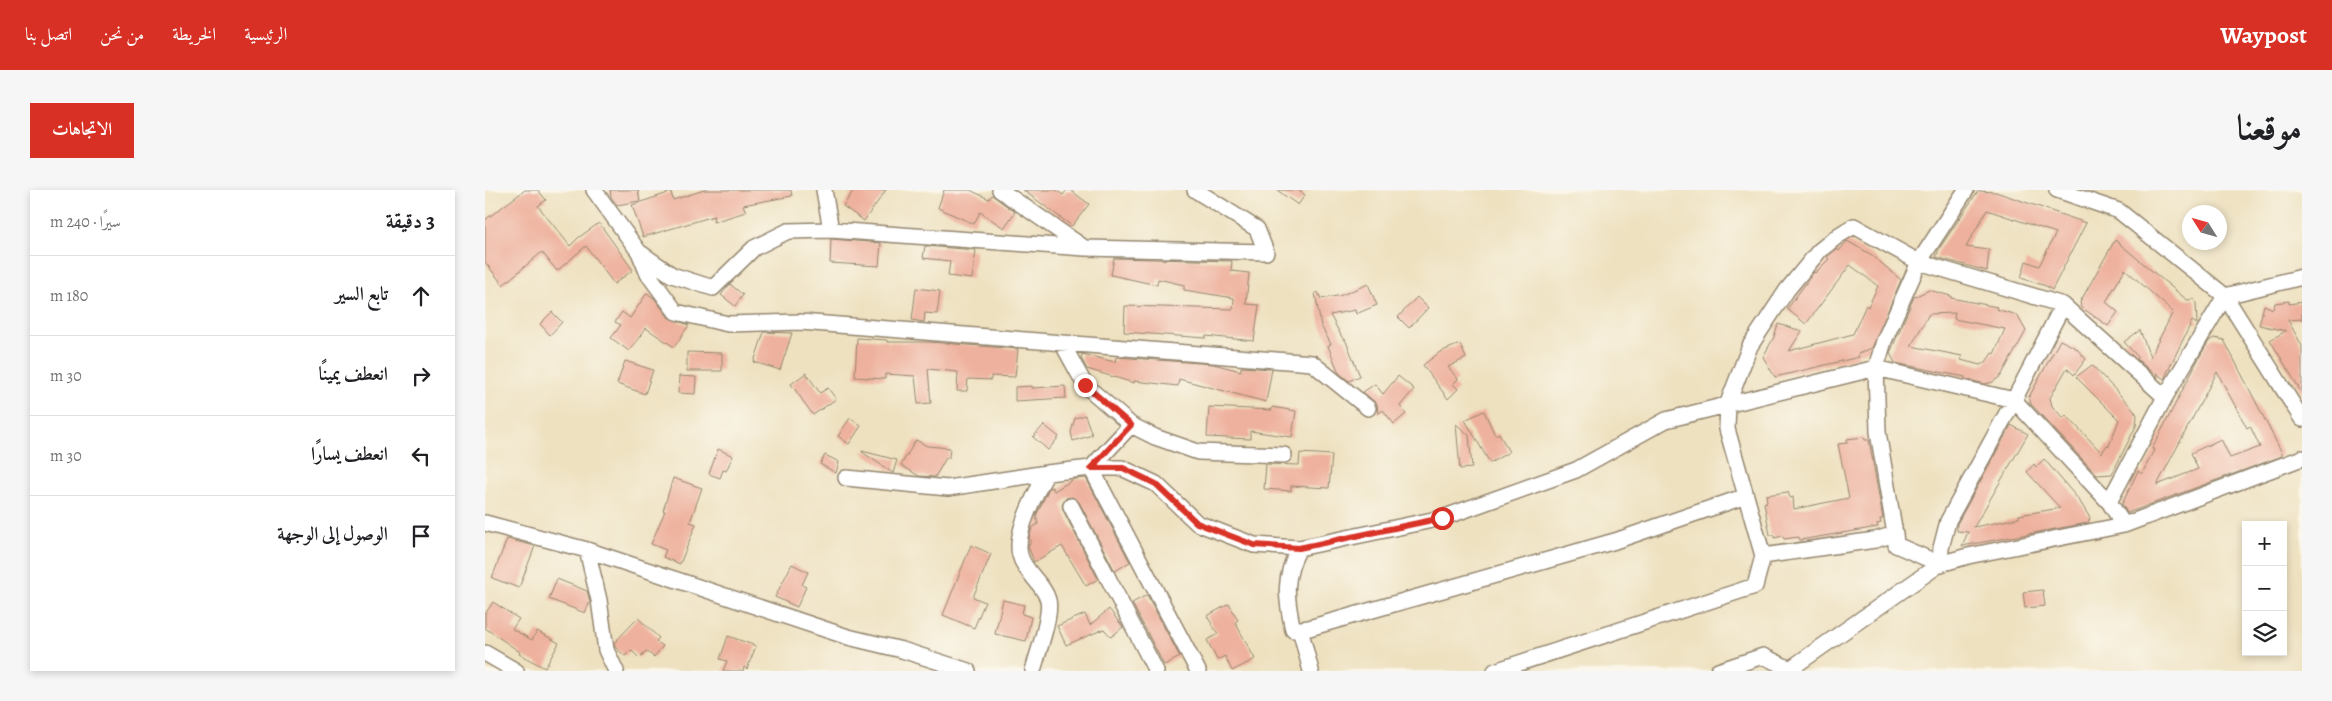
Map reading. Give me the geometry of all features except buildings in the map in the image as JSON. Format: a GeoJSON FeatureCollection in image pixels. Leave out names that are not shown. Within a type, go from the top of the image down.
{"type":"FeatureCollection","features":[{"type":"Feature","properties":{"kind":"street"},"geometry":{"type":"LineString","coordinates":[[594,190],[639,252],[648,274],[676,312],[728,324],[801,322],[1312,363],[1368,408]]}},
{"type":"Feature","properties":{"kind":"street"},"geometry":{"type":"LineString","coordinates":[[824,190],[831,230]]}},
{"type":"Feature","properties":{"kind":"street"},"geometry":{"type":"LineString","coordinates":[[1000,190],[1085,248]]}},
{"type":"Feature","properties":{"kind":"street"},"geometry":{"type":"LineString","coordinates":[[639,252],[672,274],[713,288],[754,248],[787,231],[831,230],[1085,248],[1266,252],[1257,229],[1195,190]]}},
{"type":"Feature","properties":{"kind":"street"},"geometry":{"type":"LineString","coordinates":[[1940,564],[1896,545],[1878,432],[1876,368],[1884,341],[1919,262],[1966,190]]}},
{"type":"Feature","properties":{"kind":"street"},"geometry":{"type":"LineString","coordinates":[[2057,190],[2119,211],[2225,296],[2302,419]]}},
{"type":"Feature","properties":{"kind":"street"},"geometry":{"type":"LineString","coordinates":[[1495,671],[1755,586],[1763,556],[1727,429],[1728,403],[1750,346],[1787,290],[1819,251],[1854,226],[1919,262],[2063,305],[2165,396]]}},
{"type":"Feature","properties":{"kind":"street"},"geometry":{"type":"LineString","coordinates":[[2109,502],[2165,396],[2225,296],[2302,277]]}},
{"type":"Feature","properties":{"kind":"street"},"geometry":{"type":"LineString","coordinates":[[1940,564],[1941,548],[1948,521],[2063,305]]}},
{"type":"Feature","properties":{"kind":"street"},"geometry":{"type":"LineString","coordinates":[[1062,343],[1085,385],[1131,425],[1155,438],[1198,452],[1284,455]]}},
{"type":"Feature","properties":{"kind":"street"},"geometry":{"type":"LineString","coordinates":[[846,478],[948,488],[1047,473],[1091,468],[1123,468],[1156,484],[1197,523],[1254,545],[1299,548],[1442,518],[1576,470],[1666,420],[1728,403],[1876,368],[2014,400],[2109,502],[2123,525]]}},
{"type":"Feature","properties":{"kind":"street"},"geometry":{"type":"LineString","coordinates":[[1091,468],[1131,425]]}},
{"type":"Feature","properties":{"kind":"street"},"geometry":{"type":"LineString","coordinates":[[1718,671],[1763,656],[1790,670],[1940,564],[1969,556],[2123,525],[2302,458]]}},
{"type":"Feature","properties":{"kind":"street"},"geometry":{"type":"LineString","coordinates":[[1091,468],[1198,671]]}},
{"type":"Feature","properties":{"kind":"street"},"geometry":{"type":"LineString","coordinates":[[1033,671],[1046,622],[1048,600],[1020,555],[1021,536],[1030,504],[1047,473]]}},
{"type":"Feature","properties":{"kind":"street"},"geometry":{"type":"LineString","coordinates":[[1299,548],[1287,576],[1289,611],[1293,630],[1615,541],[1746,496]]}},
{"type":"Feature","properties":{"kind":"street"},"geometry":{"type":"LineString","coordinates":[[1071,506],[1156,671]]}},
{"type":"Feature","properties":{"kind":"street"},"geometry":{"type":"LineString","coordinates":[[485,523],[587,550],[848,637],[903,650],[968,671]]}},
{"type":"Feature","properties":{"kind":"street"},"geometry":{"type":"LineString","coordinates":[[1763,556],[1875,540],[1895,534]]}},
{"type":"Feature","properties":{"kind":"street"},"geometry":{"type":"LineString","coordinates":[[587,550],[599,600],[606,650],[616,671]]}},
{"type":"Feature","properties":{"kind":"street"},"geometry":{"type":"LineString","coordinates":[[1299,629],[1311,671]]}},
{"type":"Feature","properties":{"kind":"street"},"geometry":{"type":"LineString","coordinates":[[485,653],[516,671]]}},
{"type":"Feature","properties":{"kind":"route"},"geometry":{"type":"LineString","coordinates":[[1085,385],[1109,408],[1131,425],[1091,468],[1123,468],[1156,484],[1197,523],[1254,545],[1299,548],[1442,518]]}}]}
